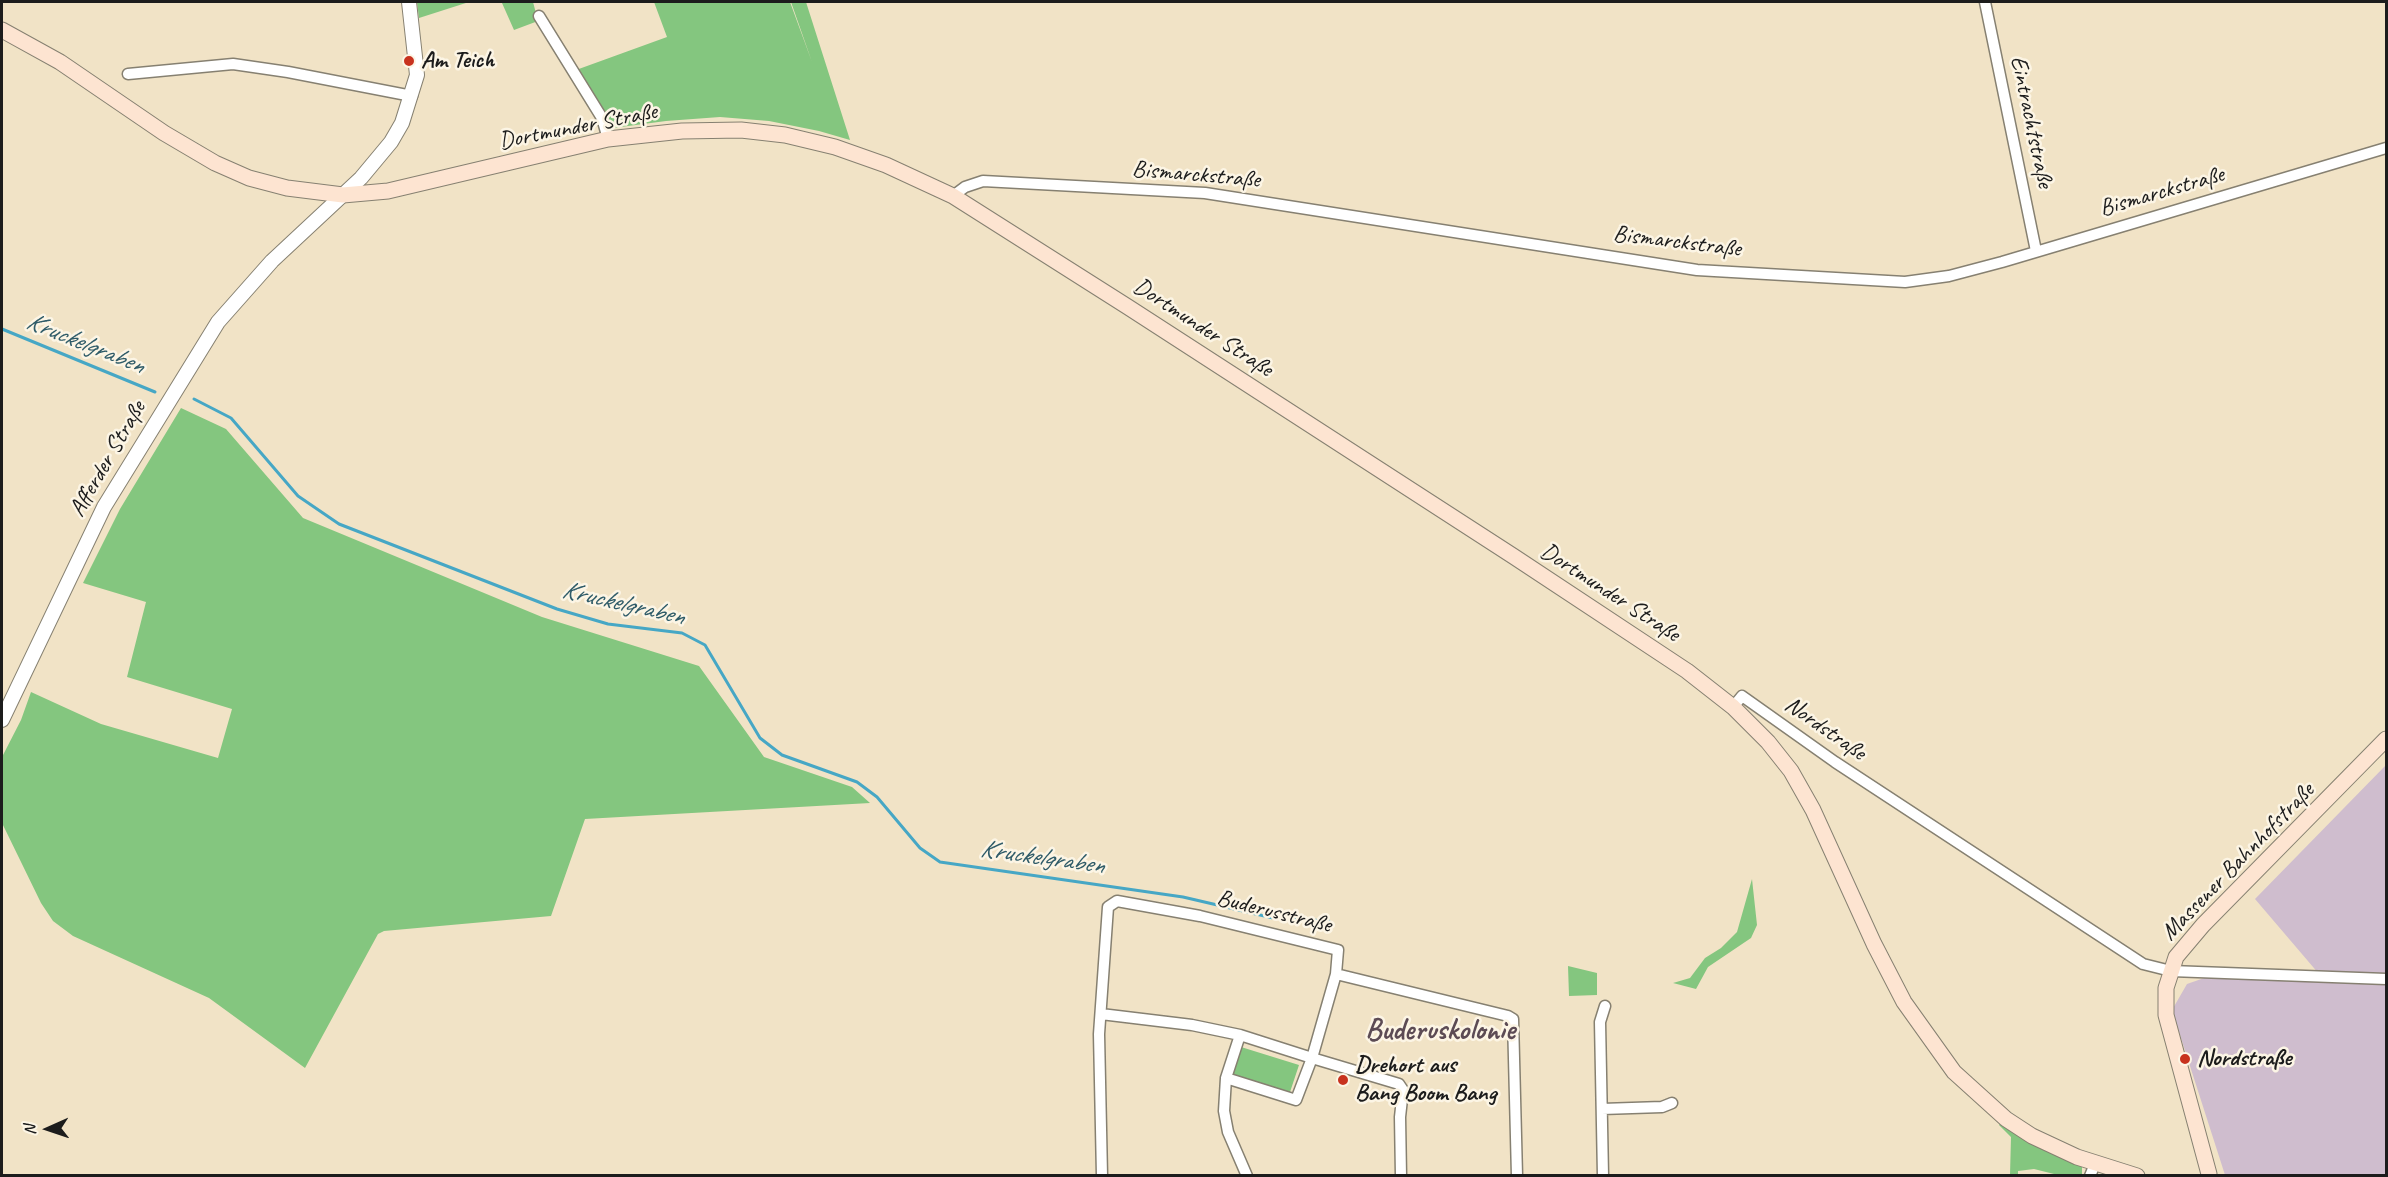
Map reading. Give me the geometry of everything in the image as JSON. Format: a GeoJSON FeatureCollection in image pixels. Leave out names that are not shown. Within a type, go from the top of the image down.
{"type":"FeatureCollection","features":[{"type":"Feature","properties":{"kind":"main road","name":"Dortmunder Straße"},"geometry":{"type":"LineString","coordinates":[[2,30],[60,62],[164,133],[215,164],[270,184],[313,193],[343,195],[411,188],[608,140],[705,130],[785,135],[836,147],[886,165],[953,196],[1128,306],[1523,563],[1687,671],[1733,707],[1768,742],[1791,771],[1814,810],[1874,944],[1904,1002],[1941,1054],[1978,1096],[2006,1119],[2092,1170],[2137,1176]]}},
{"type":"Feature","properties":{"kind":"main road","name":"Massener Bahnhofstraße"},"geometry":{"type":"LineString","coordinates":[[2210,1175],[2166,1015],[2166,988],[2171,971],[2185,944],[2386,739]]}},
{"type":"Feature","properties":{"kind":"street","name":"Afferder Straße"},"geometry":{"type":"LineString","coordinates":[[2,720],[104,507],[212,332],[239,297],[272,261],[361,178],[391,142],[402,123],[417,75],[409,2]]}},
{"type":"Feature","properties":{"kind":"street","name":"Eintrachtstraße"},"geometry":{"type":"LineString","coordinates":[[1985,2],[2036,251]]}},
{"type":"Feature","properties":{"kind":"street"},"geometry":{"type":"LineString","coordinates":[[540,16],[602,118],[608,140]]}},
{"type":"Feature","properties":{"kind":"street"},"geometry":{"type":"LineString","coordinates":[[128,74],[233,64],[288,72],[412,96]]}},
{"type":"Feature","properties":{"kind":"street","name":"Bismarckstraße"},"geometry":{"type":"LineString","coordinates":[[953,196],[965,187],[983,182],[1205,193],[1696,270],[1905,282],[1949,276],[2386,148]]}},
{"type":"Feature","properties":{"kind":"street","name":"Nordstraße"},"geometry":{"type":"LineString","coordinates":[[1733,707],[1742,696],[1835,762],[2143,964],[2171,971],[2386,979]]}},
{"type":"Feature","properties":{"kind":"street","name":"Buderusstraße"},"geometry":{"type":"LineString","coordinates":[[1102,1176],[1101,1014],[1108,907],[1113,902],[1200,916],[1338,950],[1336,974],[1508,1016],[1513,1020],[1517,1176]]}},
{"type":"Feature","properties":{"kind":"street"},"geometry":{"type":"LineString","coordinates":[[1226,1078],[1296,1100],[1312,1058],[1336,974]]}},
{"type":"Feature","properties":{"kind":"street"},"geometry":{"type":"LineString","coordinates":[[1603,1176],[1600,1022],[1605,1006]]}},
{"type":"Feature","properties":{"kind":"street"},"geometry":{"type":"LineString","coordinates":[[1101,1014],[1181,1023],[1240,1035],[1402,1086],[1401,1176]]}},
{"type":"Feature","properties":{"kind":"street"},"geometry":{"type":"LineString","coordinates":[[1240,1035],[1223,1095],[1225,1122],[1247,1176]]}},
{"type":"Feature","properties":{"kind":"street"},"geometry":{"type":"LineString","coordinates":[[1602,1110],[1662,1107],[1672,1102]]}},
{"type":"Feature","properties":{"kind":"shaded area"},"geometry":{"type":"Polygon","coordinates":[[[2386,765],[2386,1175],[2225,1175],[2172,1010],[2187,984],[2207,977],[2325,981],[2255,899],[2386,765]]]}},
{"type":"Feature","properties":{"kind":"green space"},"geometry":{"type":"Polygon","coordinates":[[[417,2],[469,2],[419,18],[417,2]]]}},
{"type":"Feature","properties":{"kind":"green space"},"geometry":{"type":"Polygon","coordinates":[[[469,2],[533,2],[538,21],[514,30],[502,3],[469,2]]]}},
{"type":"Feature","properties":{"kind":"green space"},"geometry":{"type":"Polygon","coordinates":[[[654,2],[790,2],[812,62],[791,2],[806,2],[850,140],[769,121],[720,117],[613,128],[576,70],[667,37],[654,2]]]}},
{"type":"Feature","properties":{"kind":"green space"},"geometry":{"type":"Polygon","coordinates":[[[181,408],[226,429],[303,518],[542,617],[699,666],[764,757],[852,787],[870,803],[585,819],[551,916],[384,931],[378,934],[305,1068],[209,998],[73,936],[53,921],[41,903],[2,823],[2,757],[21,720],[31,692],[101,724],[218,758],[232,709],[127,677],[146,602],[83,583],[120,509],[181,408]]]}},
{"type":"Feature","properties":{"kind":"green space"},"geometry":{"type":"Polygon","coordinates":[[[1752,879],[1757,925],[1751,938],[1708,967],[1696,989],[1673,983],[1690,978],[1705,958],[1721,948],[1737,932],[1752,879]]]}},
{"type":"Feature","properties":{"kind":"green space"},"geometry":{"type":"Polygon","coordinates":[[[1568,966],[1597,973],[1597,995],[1569,996],[1568,966]]]}},
{"type":"Feature","properties":{"kind":"green space"},"geometry":{"type":"Polygon","coordinates":[[[1241,1047],[1299,1065],[1289,1095],[1232,1077],[1241,1047]]]}},
{"type":"Feature","properties":{"kind":"green space"},"geometry":{"type":"Polygon","coordinates":[[[2001,1122],[2082,1166],[2082,1175],[2058,1175],[2034,1169],[2018,1171],[2018,1175],[2010,1175],[2011,1137],[1999,1125],[2001,1122]]]}},
{"type":"Feature","properties":{"kind":"waterway","name":"Kruckelgraben"},"geometry":{"type":"LineString","coordinates":[[2,329],[155,392]]}},
{"type":"Feature","properties":{"kind":"waterway","name":"Kruckelgraben"},"geometry":{"type":"LineString","coordinates":[[194,399],[231,418],[298,496],[339,524],[557,609],[608,624],[682,633],[705,645],[760,738],[782,755],[857,782],[877,797],[920,848],[940,862],[1183,897],[1273,918],[1329,921]]}},
{"type":"Feature","properties":{"kind":"place","name":"Am Teich"},"geometry":{"type":"Point","coordinates":[409,61]}},
{"type":"Feature","properties":{"kind":"place","name":"Nordstraße"},"geometry":{"type":"Point","coordinates":[2185,1059]}},
{"type":"Feature","properties":{"kind":"place","name":"Drehort aus Bang Boom Bang"},"geometry":{"type":"Point","coordinates":[1343,1080]}},
{"type":"Feature","properties":{"kind":"district","name":"Buderuskolonie"},"geometry":{"type":"Point","coordinates":[1440,1031]}}]}
